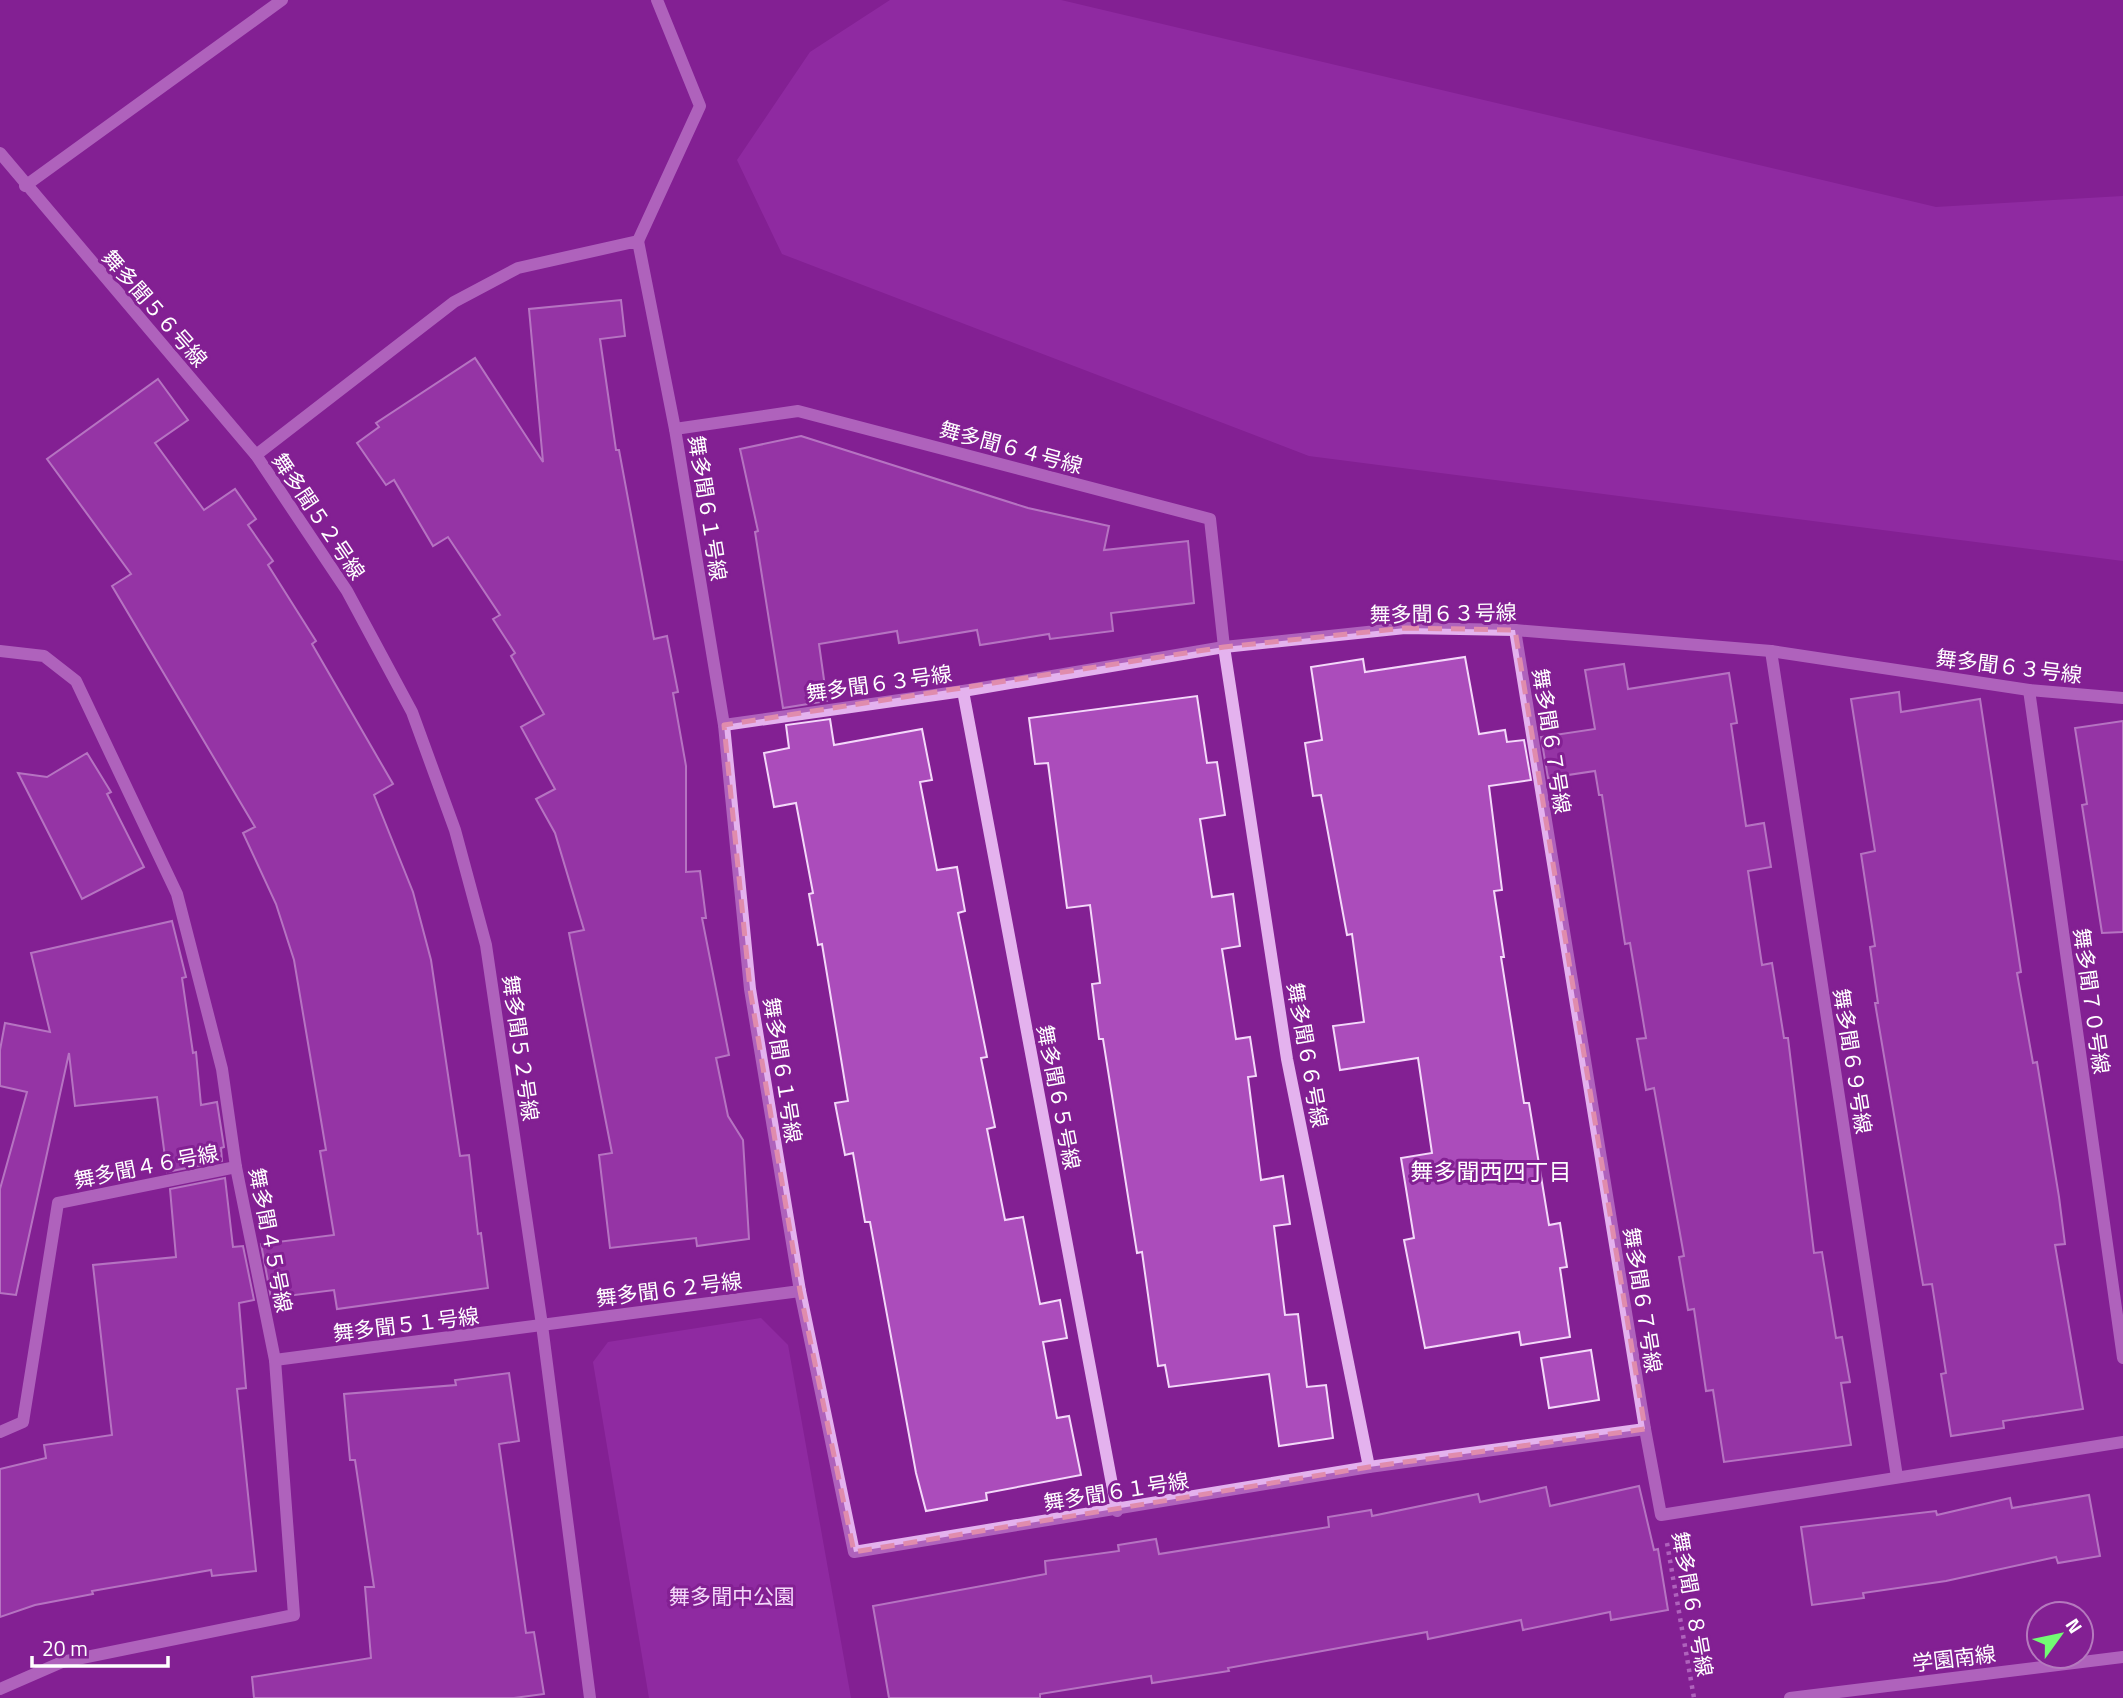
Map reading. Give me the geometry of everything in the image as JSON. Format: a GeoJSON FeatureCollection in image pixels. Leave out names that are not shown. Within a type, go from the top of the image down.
{"type":"FeatureCollection","features":[{"type":"Feature","properties":{"kind":"street"},"geometry":{"type":"LineString","coordinates":[[25,186],[282,0]]}},
{"type":"Feature","properties":{"kind":"street"},"geometry":{"type":"LineString","coordinates":[[256,455],[454,302],[518,268],[638,241],[700,106],[657,0]]}},
{"type":"Feature","properties":{"kind":"street","name":"舞多聞５６号線"},"geometry":{"type":"LineString","coordinates":[[0,153],[25,186],[256,455]]}},
{"type":"Feature","properties":{"kind":"street","name":"舞多聞６１号線"},"geometry":{"type":"LineString","coordinates":[[638,241],[675,429],[724,725],[750,989],[800,1291],[854,1552],[1117,1511],[1369,1467],[1644,1429]]}},
{"type":"Feature","properties":{"kind":"street","name":"舞多聞６４号線"},"geometry":{"type":"LineString","coordinates":[[675,429],[798,411],[1210,519],[1224,647]]}},
{"type":"Feature","properties":{"kind":"street","name":"舞多聞５２号線"},"geometry":{"type":"LineString","coordinates":[[256,455],[347,591],[412,712],[455,830],[486,945],[542,1325],[590,1698]]}},
{"type":"Feature","properties":{"kind":"street","name":"舞多聞６３号線"},"geometry":{"type":"LineString","coordinates":[[724,725],[963,691],[1224,647],[1405,628],[1515,630],[1771,652],[2029,690],[2123,698]]}},
{"type":"Feature","properties":{"kind":"street","name":"舞多聞６７号線"},"geometry":{"type":"LineString","coordinates":[[1515,630],[1644,1429],[1661,1515]]}},
{"type":"Feature","properties":{"kind":"street","name":"舞多聞６６号線"},"geometry":{"type":"LineString","coordinates":[[1224,647],[1287,1059],[1369,1467]]}},
{"type":"Feature","properties":{"kind":"street","name":"舞多聞４５号線"},"geometry":{"type":"LineString","coordinates":[[0,651],[44,656],[76,681],[177,894],[222,1069],[236,1167],[275,1360],[294,1615],[62,1662],[0,1689]]}},
{"type":"Feature","properties":{"kind":"street","name":"舞多聞６９号線"},"geometry":{"type":"LineString","coordinates":[[1771,652],[1897,1477]]}},
{"type":"Feature","properties":{"kind":"street","name":"舞多聞７０号線"},"geometry":{"type":"LineString","coordinates":[[2029,690],[2123,1358]]}},
{"type":"Feature","properties":{"kind":"street","name":"舞多聞６５号線"},"geometry":{"type":"LineString","coordinates":[[963,691],[1117,1511]]}},
{"type":"Feature","properties":{"kind":"street","name":"舞多聞４６号線"},"geometry":{"type":"LineString","coordinates":[[0,1432],[23,1422],[58,1203],[236,1167]]}},
{"type":"Feature","properties":{"kind":"street","name":"舞多聞６２号線"},"geometry":{"type":"LineString","coordinates":[[542,1325],[800,1291]]}},
{"type":"Feature","properties":{"kind":"street","name":"舞多聞５１号線"},"geometry":{"type":"LineString","coordinates":[[275,1360],[542,1325]]}},
{"type":"Feature","properties":{"kind":"street"},"geometry":{"type":"LineString","coordinates":[[1661,1515],[2123,1442]]}},
{"type":"Feature","properties":{"kind":"street","name":"学園南線"},"geometry":{"type":"LineString","coordinates":[[1790,1698],[2123,1657]]}},
{"type":"Feature","properties":{"kind":"path","name":"舞多聞６８号線"},"geometry":{"type":"LineString","coordinates":[[1661,1515],[1694,1698]]}},
{"type":"Feature","properties":{"kind":"highlighted area"},"geometry":{"type":"Polygon","coordinates":[[[1405,628],[1515,630],[1645,1429],[1369,1467],[854,1552],[800,1291],[750,989],[724,725],[1224,647],[1405,628]]]}},
{"type":"Feature","properties":{"kind":"green space"},"geometry":{"type":"Polygon","coordinates":[[[890,0],[1061,0],[1936,207],[2123,196],[2123,561],[1309,456],[782,254],[737,160],[810,52],[890,0]]]}},
{"type":"Feature","properties":{"kind":"green space","name":"舞多聞中公園"},"geometry":{"type":"Polygon","coordinates":[[[761,1318],[788,1345],[851,1698],[649,1698],[593,1362],[608,1342],[761,1318]]]}},
{"type":"Feature","properties":{"kind":"building"},"geometry":{"type":"Polygon","coordinates":[[[621,300],[625,336],[600,339],[616,450],[619,450],[654,639],[667,636],[678,692],[673,693],[686,766],[686,872],[700,871],[706,918],[702,918],[729,1055],[716,1058],[728,1116],[743,1140],[749,1239],[697,1246],[696,1238],[610,1248],[599,1155],[612,1153],[569,933],[584,930],[555,833],[536,799],[555,789],[521,727],[544,714],[511,656],[515,653],[493,619],[500,615],[448,537],[433,546],[394,480],[386,485],[357,443],[379,427],[376,423],[475,358],[543,462],[529,309],[621,300]]]}},
{"type":"Feature","properties":{"kind":"building"},"geometry":{"type":"Polygon","coordinates":[[[158,379],[188,420],[155,443],[204,510],[235,489],[256,519],[248,525],[273,561],[268,565],[316,641],[312,644],[393,784],[374,795],[413,892],[431,960],[460,1156],[469,1155],[478,1234],[481,1233],[488,1288],[337,1309],[334,1290],[271,1298],[261,1244],[334,1235],[320,1151],[326,1150],[294,960],[276,904],[243,833],[255,827],[112,586],[131,574],[47,459],[158,379]]]}},
{"type":"Feature","properties":{"kind":"building"},"geometry":{"type":"Polygon","coordinates":[[[801,436],[1028,508],[1109,526],[1104,550],[1188,541],[1194,603],[1111,613],[1113,631],[1050,639],[1049,634],[980,645],[977,630],[899,643],[897,631],[819,644],[827,701],[783,708],[755,532],[758,531],[740,449],[801,436]]]}},
{"type":"Feature","properties":{"kind":"building"},"geometry":{"type":"Polygon","coordinates":[[[1465,657],[1479,734],[1505,730],[1507,742],[1524,740],[1531,780],[1489,786],[1502,890],[1494,891],[1504,957],[1501,957],[1524,1103],[1529,1103],[1549,1225],[1560,1223],[1567,1267],[1560,1268],[1570,1337],[1521,1345],[1519,1332],[1425,1348],[1404,1240],[1414,1238],[1401,1158],[1432,1153],[1418,1058],[1340,1070],[1333,1026],[1364,1022],[1352,934],[1347,935],[1321,795],[1313,796],[1305,743],[1322,740],[1311,667],[1363,659],[1365,672],[1465,657]]]}},
{"type":"Feature","properties":{"kind":"building"},"geometry":{"type":"Polygon","coordinates":[[[1624,664],[1628,689],[1729,673],[1737,723],[1731,724],[1746,826],[1764,823],[1771,867],[1748,871],[1762,965],[1772,963],[1784,1038],[1788,1038],[1814,1253],[1822,1252],[1836,1338],[1842,1337],[1850,1382],[1841,1383],[1851,1445],[1724,1462],[1713,1390],[1706,1391],[1694,1309],[1688,1310],[1679,1257],[1684,1256],[1654,1088],[1646,1090],[1637,1039],[1646,1038],[1630,943],[1625,944],[1602,795],[1599,795],[1595,771],[1548,778],[1541,737],[1595,729],[1585,670],[1624,664]]]}},
{"type":"Feature","properties":{"kind":"building"},"geometry":{"type":"Polygon","coordinates":[[[1899,692],[1901,712],[1980,699],[2021,972],[2017,973],[2033,1063],[2037,1062],[2059,1197],[2065,1244],[2055,1245],[2083,1409],[2003,1421],[2004,1428],[1951,1436],[1941,1374],[1946,1373],[1932,1284],[1923,1285],[1875,1003],[1878,1003],[1870,947],[1875,946],[1861,854],[1875,851],[1851,699],[1899,692]]]}},
{"type":"Feature","properties":{"kind":"building"},"geometry":{"type":"Polygon","coordinates":[[[1197,696],[1207,763],[1217,762],[1225,815],[1200,819],[1212,897],[1233,894],[1240,946],[1222,949],[1236,1039],[1250,1037],[1256,1076],[1248,1077],[1261,1180],[1283,1176],[1290,1224],[1274,1226],[1285,1315],[1298,1314],[1307,1387],[1326,1385],[1333,1438],[1279,1446],[1269,1374],[1169,1387],[1165,1365],[1158,1366],[1142,1252],[1137,1253],[1103,1039],[1099,1039],[1092,984],[1100,983],[1090,905],[1067,908],[1048,763],[1035,764],[1029,718],[1197,696]]]}},
{"type":"Feature","properties":{"kind":"building"},"geometry":{"type":"Polygon","coordinates":[[[830,719],[834,745],[922,729],[932,780],[920,782],[937,870],[957,867],[965,911],[958,913],[987,1057],[981,1058],[995,1127],[987,1129],[1005,1220],[1023,1217],[1040,1304],[1060,1300],[1067,1338],[1043,1342],[1057,1418],[1069,1416],[1081,1475],[986,1493],[987,1500],[926,1511],[916,1473],[870,1222],[865,1222],[853,1153],[845,1155],[835,1103],[848,1101],[822,944],[818,945],[809,894],[813,893],[796,803],[774,807],[764,753],[789,748],[786,725],[830,719]]]}},
{"type":"Feature","properties":{"kind":"building"},"geometry":{"type":"Polygon","coordinates":[[[2123,721],[2123,932],[2102,933],[2082,805],[2087,804],[2075,728],[2123,721]]]}},
{"type":"Feature","properties":{"kind":"building"},"geometry":{"type":"Polygon","coordinates":[[[87,753],[111,792],[107,794],[144,867],[82,899],[18,773],[47,777],[87,753]]]}},
{"type":"Feature","properties":{"kind":"building"},"geometry":{"type":"Polygon","coordinates":[[[172,921],[186,977],[182,978],[193,1053],[196,1052],[201,1105],[217,1102],[224,1147],[221,1148],[222,1161],[167,1172],[157,1097],[75,1106],[69,1053],[16,1295],[0,1293],[0,1189],[27,1092],[0,1086],[0,1050],[5,1023],[50,1032],[31,953],[172,921]]]}},
{"type":"Feature","properties":{"kind":"building"},"geometry":{"type":"Polygon","coordinates":[[[225,1178],[233,1247],[243,1246],[254,1300],[239,1303],[246,1388],[237,1389],[256,1571],[212,1576],[211,1570],[92,1591],[93,1594],[35,1605],[0,1617],[0,1469],[46,1458],[44,1445],[112,1435],[93,1265],[176,1257],[170,1189],[225,1178]]]}},
{"type":"Feature","properties":{"kind":"building"},"geometry":{"type":"Polygon","coordinates":[[[1591,1350],[1599,1400],[1549,1408],[1541,1358],[1591,1350]]]}},
{"type":"Feature","properties":{"kind":"building"},"geometry":{"type":"Polygon","coordinates":[[[509,1373],[519,1441],[499,1444],[526,1633],[534,1632],[544,1694],[514,1698],[254,1698],[252,1677],[371,1658],[365,1587],[374,1587],[355,1460],[350,1460],[344,1394],[456,1385],[455,1380],[509,1373]]]}},
{"type":"Feature","properties":{"kind":"building"},"geometry":{"type":"Polygon","coordinates":[[[1639,1486],[1654,1550],[1658,1549],[1668,1610],[1611,1620],[1610,1612],[1523,1630],[1521,1620],[1428,1639],[1427,1632],[1228,1668],[1229,1671],[1152,1683],[1151,1676],[1040,1694],[1040,1698],[889,1698],[873,1606],[1046,1574],[1045,1561],[1119,1551],[1118,1545],[1156,1539],[1159,1554],[1329,1527],[1328,1517],[1371,1510],[1372,1516],[1478,1494],[1480,1502],[1546,1487],[1550,1506],[1639,1486]]]}},
{"type":"Feature","properties":{"kind":"building"},"geometry":{"type":"Polygon","coordinates":[[[2089,1495],[2100,1556],[2058,1563],[2056,1557],[1946,1581],[1863,1593],[1864,1598],[1812,1605],[1801,1527],[1936,1511],[1937,1515],[2010,1498],[2012,1508],[2089,1495]]]}},
{"type":"Feature","properties":{"kind":"district","name":"舞多聞西四丁目"},"geometry":{"type":"Point","coordinates":[1491,1171]}}]}
